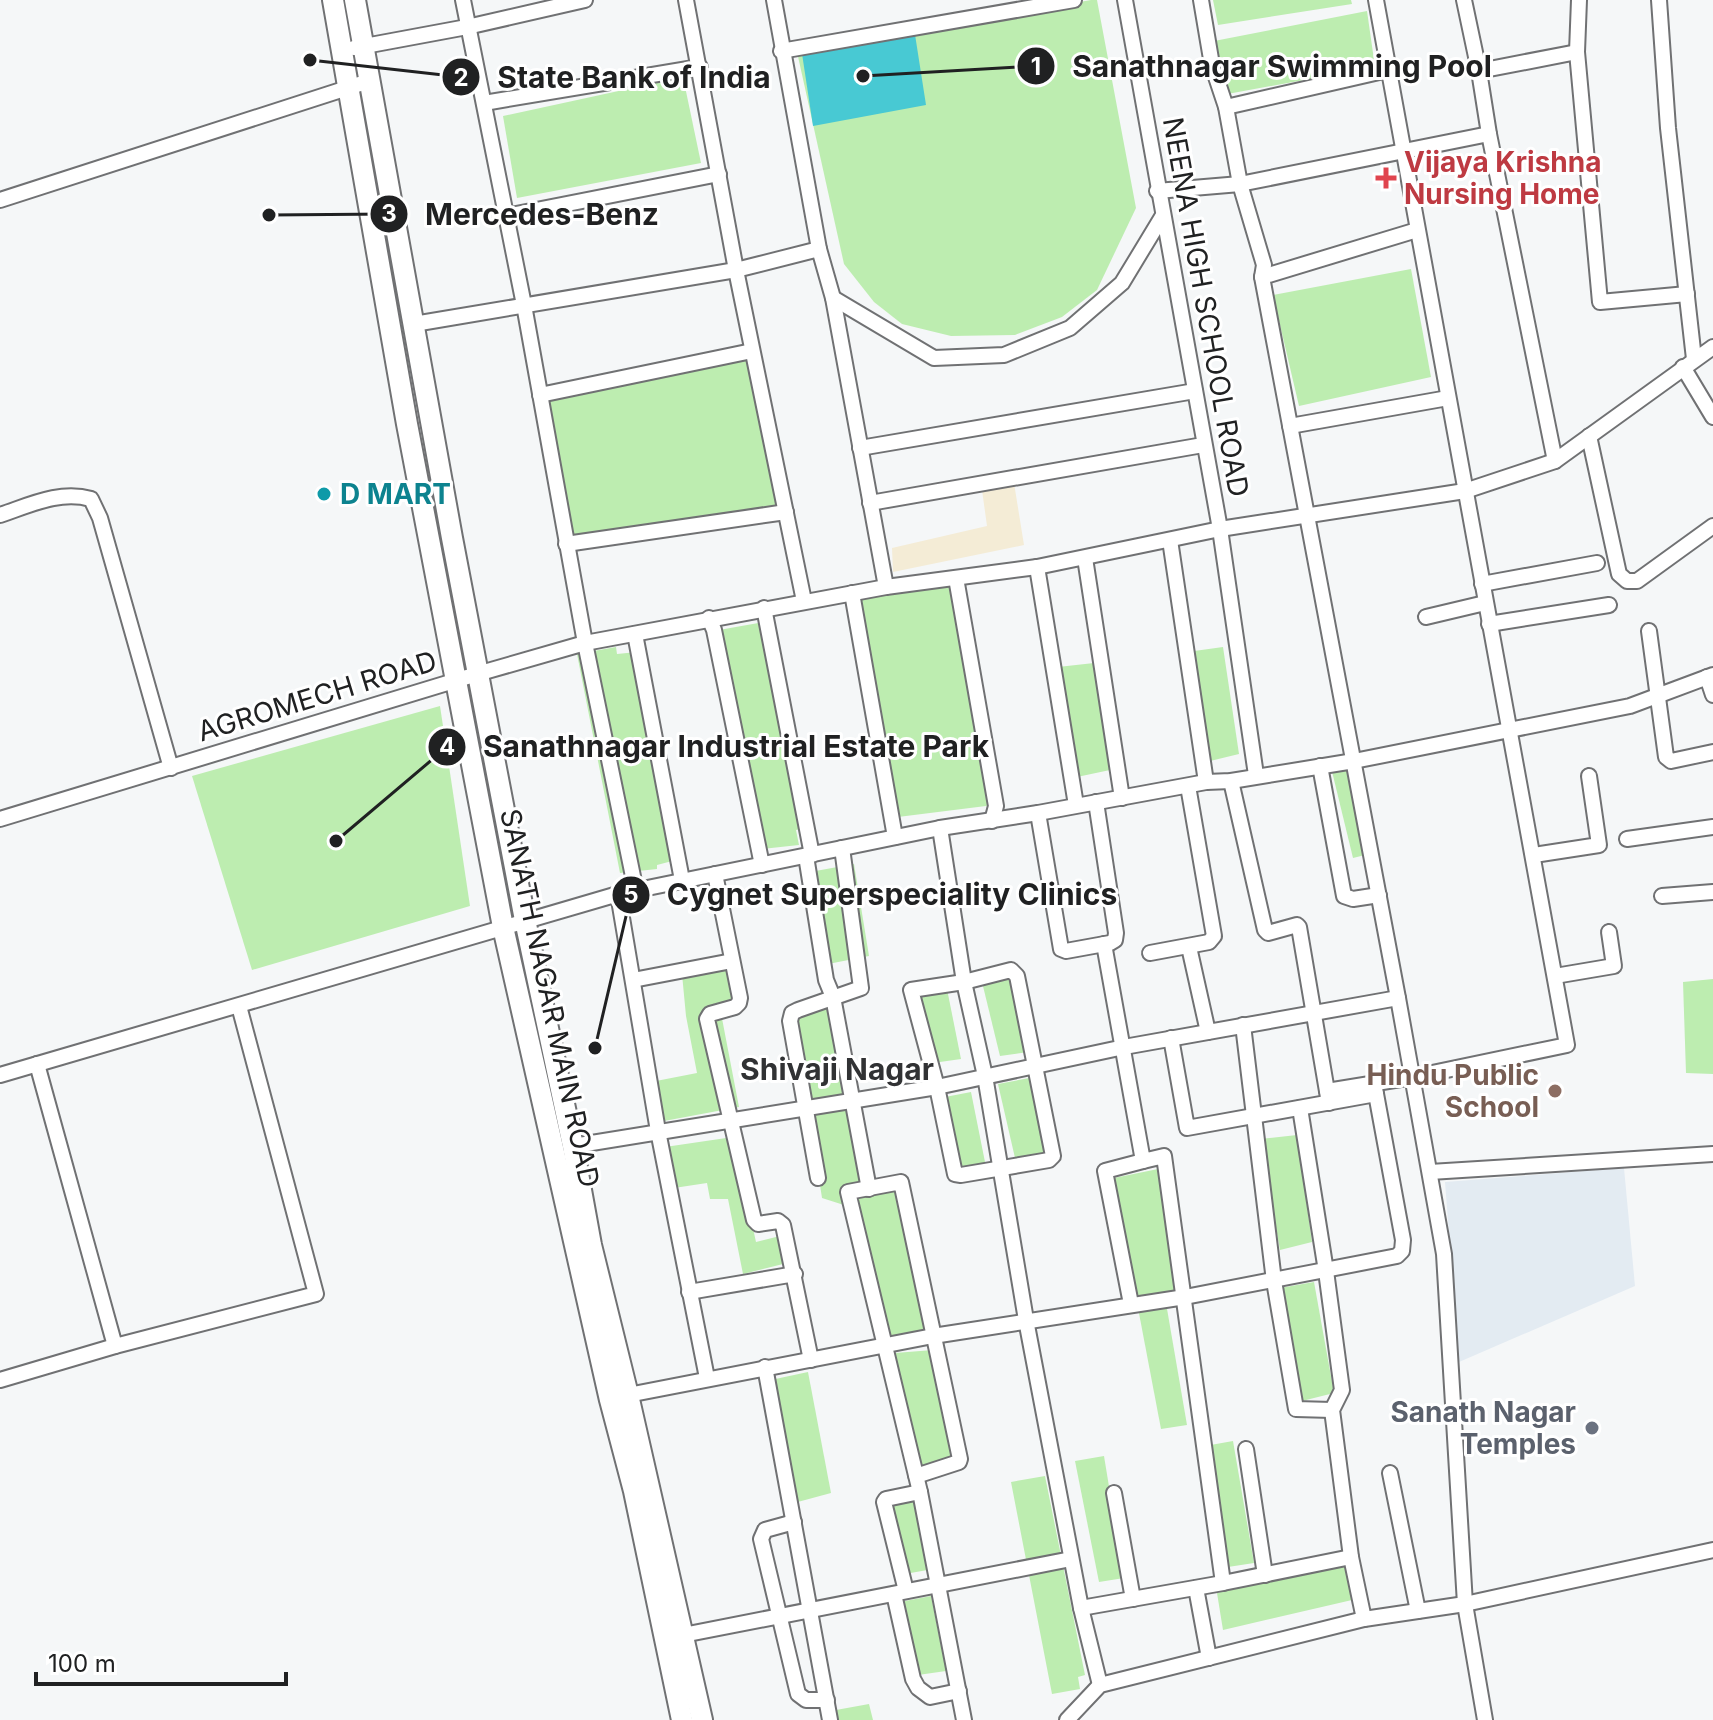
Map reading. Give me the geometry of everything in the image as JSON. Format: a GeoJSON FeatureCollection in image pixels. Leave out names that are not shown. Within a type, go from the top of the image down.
{"type":"FeatureCollection","features":[{"type":"Feature","properties":{"kind":"street","name":"SANATH NAGAR MAIN ROAD"},"geometry":{"type":"LineString","coordinates":[[333,0],[378,264],[503,927],[606,1385],[634,1491],[682,1720]]}},
{"type":"Feature","properties":{"kind":"street","name":"SANATH NAGAR MAIN ROAD"},"geometry":{"type":"LineString","coordinates":[[355,0],[477,674],[525,920],[591,1245],[702,1720]]}},
{"type":"Feature","properties":{"kind":"street"},"geometry":{"type":"LineString","coordinates":[[463,0],[524,305],[585,643],[636,891]]}},
{"type":"Feature","properties":{"kind":"street"},"geometry":{"type":"LineString","coordinates":[[342,49],[467,27],[585,0]]}},
{"type":"Feature","properties":{"kind":"street"},"geometry":{"type":"LineString","coordinates":[[686,0],[736,270],[804,601]]}},
{"type":"Feature","properties":{"kind":"street"},"geometry":{"type":"LineString","coordinates":[[774,0],[781,51],[819,249],[833,298],[886,587]]}},
{"type":"Feature","properties":{"kind":"street"},"geometry":{"type":"LineString","coordinates":[[781,51],[1074,0]]}},
{"type":"Feature","properties":{"kind":"street","name":"NEENA HIGH SCHOOL ROAD"},"geometry":{"type":"LineString","coordinates":[[1125,0],[1220,529],[1256,775]]}},
{"type":"Feature","properties":{"kind":"street"},"geometry":{"type":"LineString","coordinates":[[1201,0],[1212,65],[1226,107],[1240,184],[1264,265],[1262,277],[1444,1254],[1465,1604],[1485,1720]]}},
{"type":"Feature","properties":{"kind":"street"},"geometry":{"type":"LineString","coordinates":[[1171,1038],[1187,1128],[1300,1108],[1328,1097],[1567,1045],[1376,0]]}},
{"type":"Feature","properties":{"kind":"street"},"geometry":{"type":"LineString","coordinates":[[1464,0],[1555,461]]}},
{"type":"Feature","properties":{"kind":"street"},"geometry":{"type":"LineString","coordinates":[[1579,0],[1577,52],[1600,302],[1687,294]]}},
{"type":"Feature","properties":{"kind":"street"},"geometry":{"type":"LineString","coordinates":[[1659,0],[1668,128],[1687,294],[1688,363],[1713,417]]}},
{"type":"Feature","properties":{"kind":"street"},"geometry":{"type":"LineString","coordinates":[[1479,71],[1577,52]]}},
{"type":"Feature","properties":{"kind":"street"},"geometry":{"type":"LineString","coordinates":[[484,103],[700,67]]}},
{"type":"Feature","properties":{"kind":"street"},"geometry":{"type":"LineString","coordinates":[[1226,107],[1388,70]]}},
{"type":"Feature","properties":{"kind":"street"},"geometry":{"type":"LineString","coordinates":[[0,200],[369,81]]}},
{"type":"Feature","properties":{"kind":"street"},"geometry":{"type":"LineString","coordinates":[[1157,191],[1240,184],[1489,134]]}},
{"type":"Feature","properties":{"kind":"street"},"geometry":{"type":"LineString","coordinates":[[506,216],[719,174]]}},
{"type":"Feature","properties":{"kind":"street"},"geometry":{"type":"LineString","coordinates":[[833,298],[934,358],[1004,355],[1070,328],[1122,283],[1162,217]]}},
{"type":"Feature","properties":{"kind":"street"},"geometry":{"type":"LineString","coordinates":[[1262,277],[1417,230]]}},
{"type":"Feature","properties":{"kind":"street"},"geometry":{"type":"LineString","coordinates":[[414,324],[736,270],[819,249]]}},
{"type":"Feature","properties":{"kind":"street","name":"AGROMECH ROAD"},"geometry":{"type":"LineString","coordinates":[[0,819],[585,643],[886,587],[1037,567],[1220,529],[1465,491],[1555,461],[1713,347]]}},
{"type":"Feature","properties":{"kind":"street"},"geometry":{"type":"LineString","coordinates":[[540,395],[752,351]]}},
{"type":"Feature","properties":{"kind":"street"},"geometry":{"type":"LineString","coordinates":[[860,448],[1195,391]]}},
{"type":"Feature","properties":{"kind":"street"},"geometry":{"type":"LineString","coordinates":[[1290,426],[1448,398]]}},
{"type":"Feature","properties":{"kind":"street"},"geometry":{"type":"LineString","coordinates":[[1589,436],[1619,574],[1627,581],[1637,581],[1713,526]]}},
{"type":"Feature","properties":{"kind":"street"},"geometry":{"type":"LineString","coordinates":[[870,503],[1203,445]]}},
{"type":"Feature","properties":{"kind":"street"},"geometry":{"type":"LineString","coordinates":[[0,515],[52,498],[75,494],[91,499],[100,518],[171,768]]}},
{"type":"Feature","properties":{"kind":"street"},"geometry":{"type":"LineString","coordinates":[[566,544],[786,512]]}},
{"type":"Feature","properties":{"kind":"street"},"geometry":{"type":"LineString","coordinates":[[1170,540],[1206,782]]}},
{"type":"Feature","properties":{"kind":"street"},"geometry":{"type":"LineString","coordinates":[[1085,558],[1122,798]]}},
{"type":"Feature","properties":{"kind":"street"},"geometry":{"type":"LineString","coordinates":[[1482,584],[1597,563]]}},
{"type":"Feature","properties":{"kind":"street"},"geometry":{"type":"LineString","coordinates":[[1037,567],[1076,805]]}},
{"type":"Feature","properties":{"kind":"street"},"geometry":{"type":"LineString","coordinates":[[956,578],[996,806],[992,821]]}},
{"type":"Feature","properties":{"kind":"street"},"geometry":{"type":"LineString","coordinates":[[852,593],[895,837]]}},
{"type":"Feature","properties":{"kind":"street"},"geometry":{"type":"LineString","coordinates":[[1426,617],[1485,603]]}},
{"type":"Feature","properties":{"kind":"street"},"geometry":{"type":"LineString","coordinates":[[1489,624],[1609,605]]}},
{"type":"Feature","properties":{"kind":"street"},"geometry":{"type":"LineString","coordinates":[[764,608],[809,855],[826,980],[833,997],[869,1189]]}},
{"type":"Feature","properties":{"kind":"street"},"geometry":{"type":"LineString","coordinates":[[709,618],[762,865]]}},
{"type":"Feature","properties":{"kind":"street"},"geometry":{"type":"LineString","coordinates":[[1649,631],[1668,760],[1713,752]]}},
{"type":"Feature","properties":{"kind":"street"},"geometry":{"type":"LineString","coordinates":[[635,634],[682,880]]}},
{"type":"Feature","properties":{"kind":"street"},"geometry":{"type":"LineString","coordinates":[[0,1075],[618,894],[940,828],[1206,782],[1231,781],[1354,761],[1630,706],[1710,676],[1713,695]]}},
{"type":"Feature","properties":{"kind":"street"},"geometry":{"type":"LineString","coordinates":[[1320,766],[1344,896],[1353,899],[1379,895]]}},
{"type":"Feature","properties":{"kind":"street"},"geometry":{"type":"LineString","coordinates":[[1534,855],[1599,845],[1589,776]]}},
{"type":"Feature","properties":{"kind":"street"},"geometry":{"type":"LineString","coordinates":[[1231,781],[1265,930],[1268,933],[1299,926],[1328,1097]]}},
{"type":"Feature","properties":{"kind":"street"},"geometry":{"type":"LineString","coordinates":[[1150,953],[1209,942],[1214,936],[1188,786]]}},
{"type":"Feature","properties":{"kind":"street"},"geometry":{"type":"LineString","coordinates":[[1038,813],[1061,949],[1066,951],[1104,944],[1115,940],[1116,933],[1096,802]]}},
{"type":"Feature","properties":{"kind":"street"},"geometry":{"type":"LineString","coordinates":[[1627,839],[1713,827]]}},
{"type":"Feature","properties":{"kind":"street"},"geometry":{"type":"LineString","coordinates":[[940,828],[964,982],[985,1076],[1026,1320],[1071,1559],[1100,1685]]}},
{"type":"Feature","properties":{"kind":"street"},"geometry":{"type":"LineString","coordinates":[[818,1178],[790,1021],[792,1013],[861,988],[842,848]]}},
{"type":"Feature","properties":{"kind":"street"},"geometry":{"type":"LineString","coordinates":[[715,874],[739,1003],[710,1014],[707,1019],[754,1220],[758,1224],[778,1221],[783,1225],[811,1360]]}},
{"type":"Feature","properties":{"kind":"street"},"geometry":{"type":"LineString","coordinates":[[1662,896],[1713,892]]}},
{"type":"Feature","properties":{"kind":"street"},"geometry":{"type":"LineString","coordinates":[[618,894],[658,1131],[707,1378]]}},
{"type":"Feature","properties":{"kind":"street"},"geometry":{"type":"LineString","coordinates":[[1555,976],[1614,966],[1609,932]]}},
{"type":"Feature","properties":{"kind":"street"},"geometry":{"type":"LineString","coordinates":[[1104,944],[1143,1161]]}},
{"type":"Feature","properties":{"kind":"street"},"geometry":{"type":"LineString","coordinates":[[1189,947],[1208,1032]]}},
{"type":"Feature","properties":{"kind":"street"},"geometry":{"type":"LineString","coordinates":[[633,980],[732,961]]}},
{"type":"Feature","properties":{"kind":"street"},"geometry":{"type":"LineString","coordinates":[[1011,970],[1015,972],[1036,1066],[1053,1156],[1049,1160],[955,1174],[937,1087],[911,990],[964,982],[1011,970]]}},
{"type":"Feature","properties":{"kind":"street"},"geometry":{"type":"LineString","coordinates":[[573,1146],[937,1087],[1124,1047],[1398,998]]}},
{"type":"Feature","properties":{"kind":"street"},"geometry":{"type":"LineString","coordinates":[[0,1380],[115,1346],[316,1294],[239,1006]]}},
{"type":"Feature","properties":{"kind":"street"},"geometry":{"type":"LineString","coordinates":[[1243,1025],[1274,1281],[1296,1409],[1332,1410]]}},
{"type":"Feature","properties":{"kind":"street"},"geometry":{"type":"LineString","coordinates":[[37,1064],[115,1346]]}},
{"type":"Feature","properties":{"kind":"street"},"geometry":{"type":"LineString","coordinates":[[628,1395],[933,1336],[1185,1297],[1397,1256],[1402,1251],[1403,1240],[1375,1089]]}},
{"type":"Feature","properties":{"kind":"street"},"geometry":{"type":"LineString","coordinates":[[1300,1108],[1342,1390],[1332,1410],[1351,1557],[1364,1619]]}},
{"type":"Feature","properties":{"kind":"street"},"geometry":{"type":"LineString","coordinates":[[1430,1172],[1713,1154]]}},
{"type":"Feature","properties":{"kind":"street"},"geometry":{"type":"LineString","coordinates":[[1131,1304],[1105,1171],[1164,1156],[1223,1583]]}},
{"type":"Feature","properties":{"kind":"street"},"geometry":{"type":"LineString","coordinates":[[916,1476],[959,1462],[960,1459],[901,1182],[848,1192],[884,1346],[916,1476],[920,1492],[964,1720]]}},
{"type":"Feature","properties":{"kind":"street"},"geometry":{"type":"LineString","coordinates":[[689,1292],[795,1274]]}},
{"type":"Feature","properties":{"kind":"street"},"geometry":{"type":"LineString","coordinates":[[765,1367],[830,1720]]}},
{"type":"Feature","properties":{"kind":"street"},"geometry":{"type":"LineString","coordinates":[[1246,1449],[1265,1575]]}},
{"type":"Feature","properties":{"kind":"street"},"geometry":{"type":"LineString","coordinates":[[1390,1473],[1418,1611]]}},
{"type":"Feature","properties":{"kind":"street"},"geometry":{"type":"LineString","coordinates":[[920,1492],[884,1502],[913,1679],[918,1688],[930,1697],[959,1691]]}},
{"type":"Feature","properties":{"kind":"street"},"geometry":{"type":"LineString","coordinates":[[1114,1493],[1133,1599]]}},
{"type":"Feature","properties":{"kind":"street"},"geometry":{"type":"LineString","coordinates":[[794,1522],[765,1530],[761,1539],[800,1697],[827,1700]]}},
{"type":"Feature","properties":{"kind":"street"},"geometry":{"type":"LineString","coordinates":[[1067,1720],[1100,1685],[1364,1619],[1465,1604],[1713,1550]]}},
{"type":"Feature","properties":{"kind":"street"},"geometry":{"type":"LineString","coordinates":[[1081,1608],[1351,1557]]}},
{"type":"Feature","properties":{"kind":"street"},"geometry":{"type":"LineString","coordinates":[[683,1635],[1071,1559]]}},
{"type":"Feature","properties":{"kind":"street"},"geometry":{"type":"LineString","coordinates":[[1196,1588],[1209,1658]]}},
{"type":"Feature","properties":{"kind":"shaded area"},"geometry":{"type":"Polygon","coordinates":[[[1014,483],[1024,545],[893,572],[892,548],[987,526],[982,490],[1014,483]]]}},
{"type":"Feature","properties":{"kind":"shaded area"},"geometry":{"type":"Polygon","coordinates":[[[1624,1168],[1635,1286],[1459,1362],[1445,1182],[1624,1168]]]}},
{"type":"Feature","properties":{"kind":"green space"},"geometry":{"type":"Polygon","coordinates":[[[1097,0],[1136,208],[1097,290],[1062,317],[1015,335],[951,336],[902,324],[874,302],[844,264],[797,52],[1097,0]]]}},
{"type":"Feature","properties":{"kind":"green space"},"geometry":{"type":"Polygon","coordinates":[[[1213,0],[1351,0],[1352,4],[1218,25],[1213,0]]]}},
{"type":"Feature","properties":{"kind":"green space"},"geometry":{"type":"Polygon","coordinates":[[[1367,11],[1375,67],[1222,95],[1209,42],[1367,11]]]}},
{"type":"Feature","properties":{"kind":"green space"},"geometry":{"type":"Polygon","coordinates":[[[683,77],[701,163],[517,198],[503,116],[683,77]]]}},
{"type":"Feature","properties":{"kind":"green space"},"geometry":{"type":"Polygon","coordinates":[[[1411,269],[1431,377],[1299,406],[1273,295],[1411,269]]]}},
{"type":"Feature","properties":{"kind":"green space"},"geometry":{"type":"Polygon","coordinates":[[[748,356],[780,509],[571,539],[545,399],[748,356]]]}},
{"type":"Feature","properties":{"kind":"green space"},"geometry":{"type":"Polygon","coordinates":[[[953,584],[994,805],[898,817],[855,598],[953,584]]]}},
{"type":"Feature","properties":{"kind":"green space"},"geometry":{"type":"Polygon","coordinates":[[[769,621],[809,827],[796,830],[799,845],[762,849],[719,630],[769,621]]]}},
{"type":"Feature","properties":{"kind":"green space"},"geometry":{"type":"Polygon","coordinates":[[[616,647],[617,654],[637,652],[676,860],[657,865],[657,869],[620,873],[577,654],[616,647]]]}},
{"type":"Feature","properties":{"kind":"green space"},"geometry":{"type":"Polygon","coordinates":[[[1223,647],[1239,754],[1206,762],[1187,652],[1223,647]]]}},
{"type":"Feature","properties":{"kind":"green space"},"geometry":{"type":"Polygon","coordinates":[[[1094,663],[1110,770],[1077,777],[1058,667],[1094,663]]]}},
{"type":"Feature","properties":{"kind":"green space"},"geometry":{"type":"Polygon","coordinates":[[[440,706],[470,906],[252,970],[192,776],[440,706]]]}},
{"type":"Feature","properties":{"kind":"green space"},"geometry":{"type":"Polygon","coordinates":[[[1348,755],[1365,855],[1353,858],[1329,759],[1348,755]]]}},
{"type":"Feature","properties":{"kind":"green space"},"geometry":{"type":"Polygon","coordinates":[[[854,864],[869,956],[828,964],[810,872],[854,864]]]}},
{"type":"Feature","properties":{"kind":"green space"},"geometry":{"type":"Polygon","coordinates":[[[729,963],[736,1002],[720,1008],[739,1107],[664,1121],[656,1081],[697,1073],[682,974],[729,963]]]}},
{"type":"Feature","properties":{"kind":"green space"},"geometry":{"type":"Polygon","coordinates":[[[1013,976],[1028,1052],[1000,1056],[982,982],[1013,976]]]}},
{"type":"Feature","properties":{"kind":"green space"},"geometry":{"type":"Polygon","coordinates":[[[1713,979],[1713,1074],[1686,1073],[1683,982],[1713,979]]]}},
{"type":"Feature","properties":{"kind":"green space"},"geometry":{"type":"Polygon","coordinates":[[[946,984],[961,1059],[933,1063],[915,990],[946,984]]]}},
{"type":"Feature","properties":{"kind":"green space"},"geometry":{"type":"Polygon","coordinates":[[[830,1002],[849,1099],[809,1105],[795,1014],[830,1002]]]}},
{"type":"Feature","properties":{"kind":"green space"},"geometry":{"type":"Polygon","coordinates":[[[1029,1078],[1044,1153],[1015,1158],[998,1084],[1029,1078]]]}},
{"type":"Feature","properties":{"kind":"green space"},"geometry":{"type":"Polygon","coordinates":[[[971,1092],[986,1167],[958,1172],[940,1098],[971,1092]]]}},
{"type":"Feature","properties":{"kind":"green space"},"geometry":{"type":"Polygon","coordinates":[[[850,1104],[866,1186],[847,1206],[822,1198],[809,1113],[850,1104]]]}},
{"type":"Feature","properties":{"kind":"green space"},"geometry":{"type":"Polygon","coordinates":[[[1297,1135],[1312,1242],[1280,1250],[1260,1139],[1297,1135]]]}},
{"type":"Feature","properties":{"kind":"green space"},"geometry":{"type":"Polygon","coordinates":[[[733,1137],[756,1242],[784,1235],[795,1261],[743,1274],[728,1199],[710,1199],[707,1183],[674,1188],[665,1147],[733,1137]]]}},
{"type":"Feature","properties":{"kind":"green space"},"geometry":{"type":"Polygon","coordinates":[[[1158,1169],[1175,1292],[1133,1297],[1114,1178],[1158,1169]]]}},
{"type":"Feature","properties":{"kind":"green space"},"geometry":{"type":"Polygon","coordinates":[[[901,1190],[930,1333],[886,1340],[852,1194],[901,1190]]]}},
{"type":"Feature","properties":{"kind":"green space"},"geometry":{"type":"Polygon","coordinates":[[[1314,1282],[1334,1393],[1302,1401],[1280,1288],[1314,1282]]]}},
{"type":"Feature","properties":{"kind":"green space"},"geometry":{"type":"Polygon","coordinates":[[[1166,1303],[1187,1425],[1161,1429],[1138,1308],[1166,1303]]]}},
{"type":"Feature","properties":{"kind":"green space"},"geometry":{"type":"Polygon","coordinates":[[[933,1350],[958,1460],[917,1470],[895,1353],[933,1350]]]}},
{"type":"Feature","properties":{"kind":"green space"},"geometry":{"type":"Polygon","coordinates":[[[808,1372],[831,1493],[794,1503],[766,1381],[808,1372]]]}},
{"type":"Feature","properties":{"kind":"green space"},"geometry":{"type":"Polygon","coordinates":[[[1233,1441],[1254,1563],[1228,1567],[1205,1446],[1233,1441]]]}},
{"type":"Feature","properties":{"kind":"green space"},"geometry":{"type":"Polygon","coordinates":[[[1104,1456],[1124,1578],[1099,1582],[1075,1461],[1104,1456]]]}},
{"type":"Feature","properties":{"kind":"green space"},"geometry":{"type":"Polygon","coordinates":[[[1045,1476],[1085,1675],[1078,1677],[1080,1689],[1052,1694],[1011,1482],[1045,1476]]]}},
{"type":"Feature","properties":{"kind":"green space"},"geometry":{"type":"Polygon","coordinates":[[[918,1494],[933,1569],[905,1574],[887,1500],[918,1494]]]}},
{"type":"Feature","properties":{"kind":"green space"},"geometry":{"type":"Polygon","coordinates":[[[1344,1560],[1352,1600],[1223,1630],[1217,1593],[1344,1560]]]}},
{"type":"Feature","properties":{"kind":"green space"},"geometry":{"type":"Polygon","coordinates":[[[931,1596],[946,1671],[918,1675],[900,1602],[931,1596]]]}},
{"type":"Feature","properties":{"kind":"green space"},"geometry":{"type":"Polygon","coordinates":[[[869,1704],[873,1720],[838,1720],[836,1710],[869,1704]]]}},
{"type":"Feature","properties":{"kind":"water"},"geometry":{"type":"Polygon","coordinates":[[[914,28],[926,105],[813,126],[801,47],[914,28]]]}},
{"type":"Feature","properties":{"kind":"place","name":"State Bank of India"},"geometry":{"type":"Point","coordinates":[310,60]}},
{"type":"Feature","properties":{"kind":"place","name":"Sanathnagar Swimming Pool"},"geometry":{"type":"Point","coordinates":[863,76]}},
{"type":"Feature","properties":{"kind":"place","name":"Vijaya Krishna Nursing Home"},"geometry":{"type":"Point","coordinates":[1386,178]}},
{"type":"Feature","properties":{"kind":"place","name":"Mercedes-Benz"},"geometry":{"type":"Point","coordinates":[269,215]}},
{"type":"Feature","properties":{"kind":"place","name":"D MART"},"geometry":{"type":"Point","coordinates":[324,494]}},
{"type":"Feature","properties":{"kind":"place","name":"Sanathnagar Industrial Estate Park"},"geometry":{"type":"Point","coordinates":[336,841]}},
{"type":"Feature","properties":{"kind":"place","name":"Cygnet Superspeciality Clinics"},"geometry":{"type":"Point","coordinates":[595,1048]}},
{"type":"Feature","properties":{"kind":"place","name":"Hindu Public School"},"geometry":{"type":"Point","coordinates":[1555,1091]}},
{"type":"Feature","properties":{"kind":"place","name":"Sanath Nagar Temples"},"geometry":{"type":"Point","coordinates":[1592,1428]}},
{"type":"Feature","properties":{"kind":"district","name":"Shivaji Nagar"},"geometry":{"type":"Point","coordinates":[837,1069]}}]}
